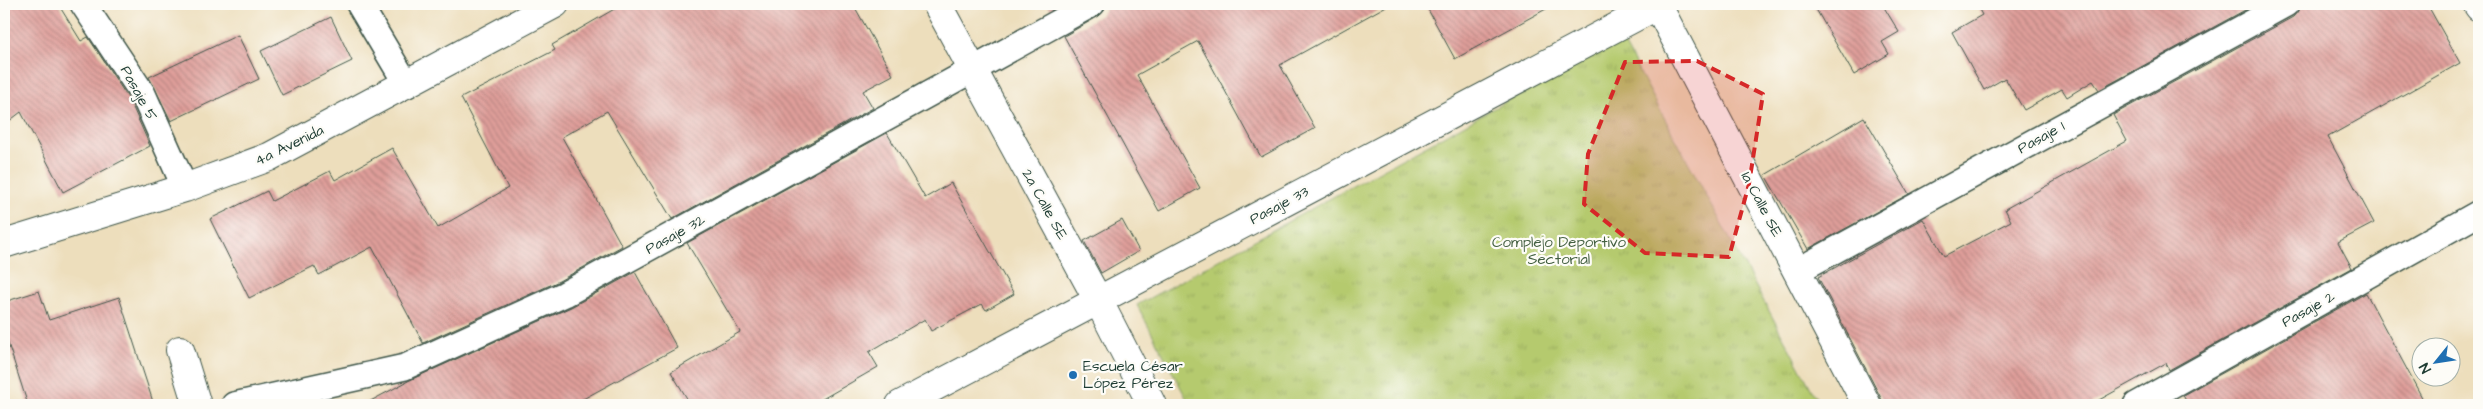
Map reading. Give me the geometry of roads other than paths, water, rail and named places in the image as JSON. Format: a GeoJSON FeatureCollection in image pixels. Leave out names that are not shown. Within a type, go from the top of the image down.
{"type":"FeatureCollection","features":[{"type":"Feature","properties":{"kind":"street","name":"4a Avenida"},"geometry":{"type":"LineString","coordinates":[[4,244],[186,188],[269,157],[555,4]]}},
{"type":"Feature","properties":{"kind":"street","name":"2a Calle SE"},"geometry":{"type":"LineString","coordinates":[[937,4],[1098,300],[1152,405]]}},
{"type":"Feature","properties":{"kind":"street","name":"1a Calle SE"},"geometry":{"type":"LineString","coordinates":[[1658,4],[1867,405]]}},
{"type":"Feature","properties":{"kind":"street","name":"Pasaje 33"},"geometry":{"type":"LineString","coordinates":[[900,405],[1658,4]]}},
{"type":"Feature","properties":{"kind":"street"},"geometry":{"type":"LineString","coordinates":[[180,350],[197,405]]}},
{"type":"Feature","properties":{"kind":"lane","name":"Pasaje 5"},"geometry":{"type":"LineString","coordinates":[[83,4],[143,94],[186,188]]}},
{"type":"Feature","properties":{"kind":"lane"},"geometry":{"type":"LineString","coordinates":[[359,4],[406,85]]}},
{"type":"Feature","properties":{"kind":"lane","name":"Pasaje 32"},"geometry":{"type":"LineString","coordinates":[[234,405],[405,367],[565,294],[1092,4]]}},
{"type":"Feature","properties":{"kind":"lane","name":"Pasaje 1"},"geometry":{"type":"LineString","coordinates":[[1797,271],[2286,4]]}},
{"type":"Feature","properties":{"kind":"lane","name":"Pasaje 2"},"geometry":{"type":"LineString","coordinates":[[2136,405],[2479,213]]}},
{"type":"Feature","properties":{"kind":"place","name":"Escuela César López Pérez"},"geometry":{"type":"Point","coordinates":[1073,375]}},
{"type":"Feature","properties":{"kind":"park label","name":"Complejo Deportivo Sectorial"},"geometry":{"type":"Point","coordinates":[1559,250]}}]}
